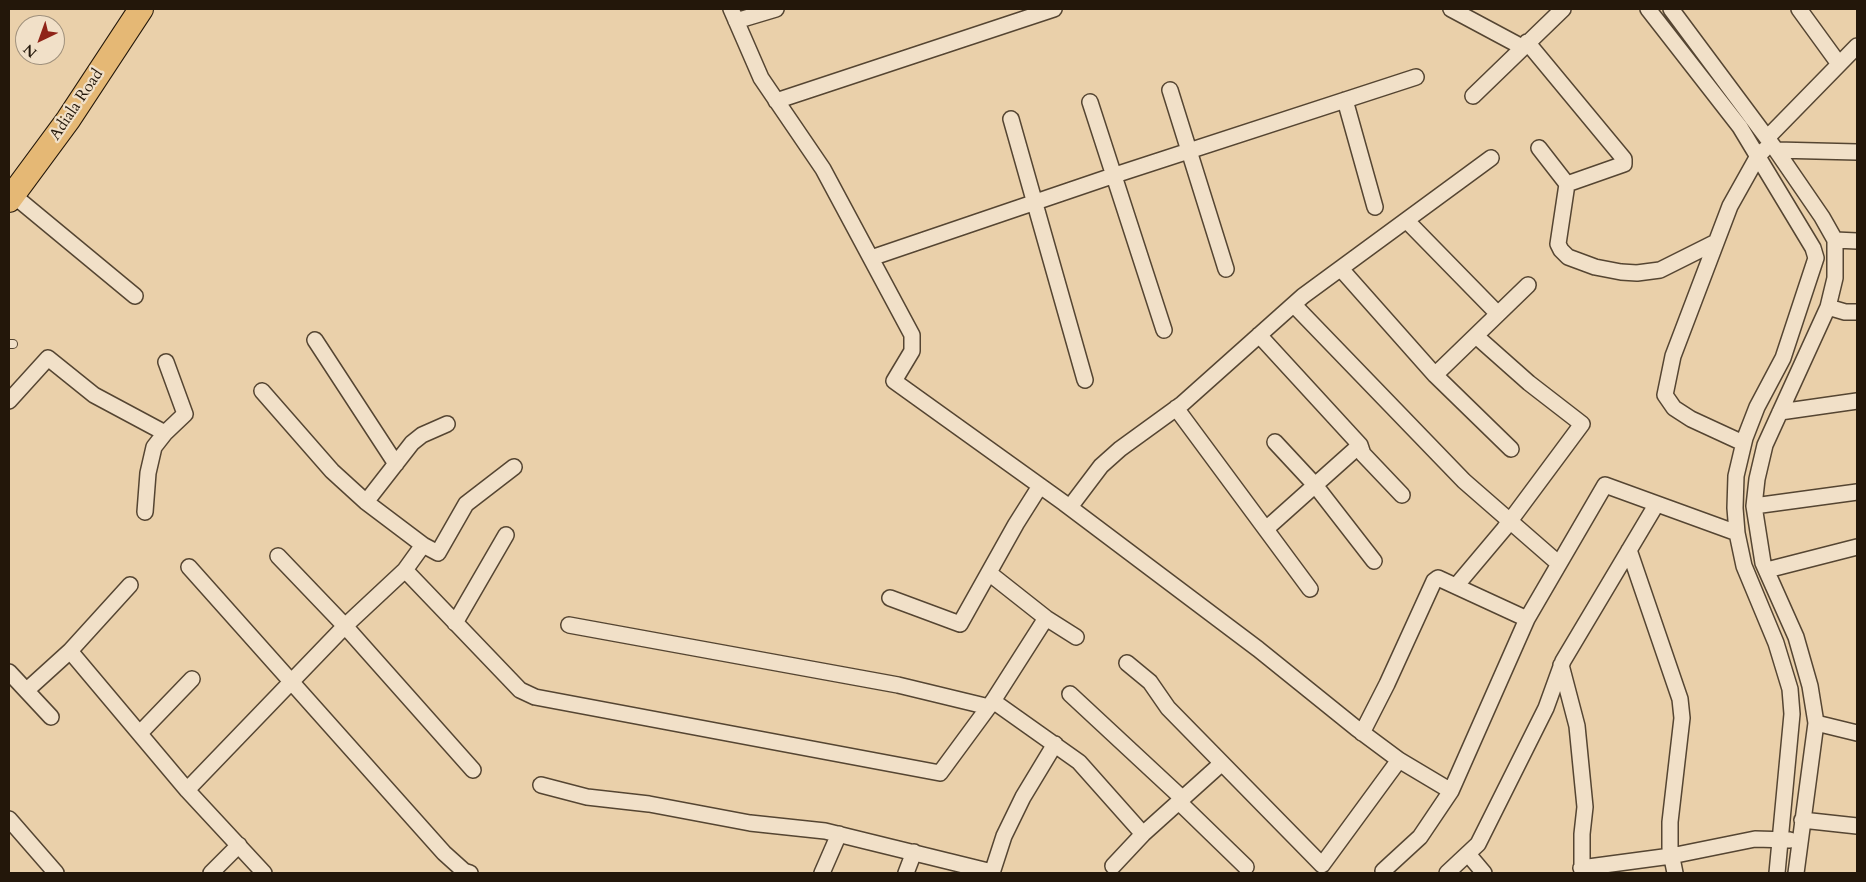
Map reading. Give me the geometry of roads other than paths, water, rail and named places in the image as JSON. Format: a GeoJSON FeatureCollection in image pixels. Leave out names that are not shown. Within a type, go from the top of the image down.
{"type":"FeatureCollection","features":[{"type":"Feature","properties":{"kind":"main road","name":"Adiala Road"},"geometry":{"type":"LineString","coordinates":[[10,189],[54,113],[122,9]]}},
{"type":"Feature","properties":{"kind":"main road","name":"Adiala Road"},"geometry":{"type":"LineString","coordinates":[[10,189],[68,120],[141,9]]}},
{"type":"Feature","properties":{"kind":"street"},"geometry":{"type":"LineString","coordinates":[[776,9],[734,15],[760,78],[823,169],[912,335],[912,351],[894,381],[1070,507],[1258,649],[1362,733],[1399,760],[1451,791]]}},
{"type":"Feature","properties":{"kind":"street"},"geometry":{"type":"LineString","coordinates":[[776,101],[1054,9]]}},
{"type":"Feature","properties":{"kind":"street"},"geometry":{"type":"LineString","coordinates":[[1451,9],[1525,45],[1624,159],[1624,164],[1567,184]]}},
{"type":"Feature","properties":{"kind":"street"},"geometry":{"type":"LineString","coordinates":[[1473,96],[1563,9]]}},
{"type":"Feature","properties":{"kind":"street"},"geometry":{"type":"LineString","coordinates":[[1648,9],[1740,127],[1813,248],[1816,258],[1783,358],[1758,407],[1744,443],[1736,476],[1737,533],[1744,566],[1776,643],[1790,689],[1792,714],[1790,746],[1777,873]]}},
{"type":"Feature","properties":{"kind":"street"},"geometry":{"type":"LineString","coordinates":[[1670,9],[1771,144],[1822,217],[1835,240],[1835,278],[1828,307],[1765,445],[1757,479],[1754,506],[1763,563],[1796,637],[1810,686],[1816,723],[1796,873]]}},
{"type":"Feature","properties":{"kind":"street"},"geometry":{"type":"LineString","coordinates":[[1799,9],[1839,64]]}},
{"type":"Feature","properties":{"kind":"street"},"geometry":{"type":"LineString","coordinates":[[1744,443],[1691,419],[1674,408],[1664,395],[1672,356],[1730,206],[1758,156],[1771,144],[1839,64],[1857,46]]}},
{"type":"Feature","properties":{"kind":"street"},"geometry":{"type":"LineString","coordinates":[[871,258],[1115,175],[1416,77]]}},
{"type":"Feature","properties":{"kind":"street"},"geometry":{"type":"LineString","coordinates":[[1170,90],[1226,269]]}},
{"type":"Feature","properties":{"kind":"street"},"geometry":{"type":"LineString","coordinates":[[1345,100],[1375,207]]}},
{"type":"Feature","properties":{"kind":"street"},"geometry":{"type":"LineString","coordinates":[[1090,102],[1164,330]]}},
{"type":"Feature","properties":{"kind":"street"},"geometry":{"type":"LineString","coordinates":[[1011,119],[1085,380]]}},
{"type":"Feature","properties":{"kind":"street"},"geometry":{"type":"LineString","coordinates":[[1771,144],[1857,152]]}},
{"type":"Feature","properties":{"kind":"street"},"geometry":{"type":"LineString","coordinates":[[1539,148],[1567,184],[1558,244],[1568,257],[1595,267],[1637,273],[1660,270],[1716,242]]}},
{"type":"Feature","properties":{"kind":"street"},"geometry":{"type":"LineString","coordinates":[[1070,507],[1101,466],[1176,408],[1294,305],[1491,158]]}},
{"type":"Feature","properties":{"kind":"street"},"geometry":{"type":"LineString","coordinates":[[10,189],[135,296]]}},
{"type":"Feature","properties":{"kind":"street"},"geometry":{"type":"LineString","coordinates":[[1407,221],[1498,314]]}},
{"type":"Feature","properties":{"kind":"street"},"geometry":{"type":"LineString","coordinates":[[1835,240],[1857,241]]}},
{"type":"Feature","properties":{"kind":"street"},"geometry":{"type":"LineString","coordinates":[[1341,269],[1435,375],[1511,449]]}},
{"type":"Feature","properties":{"kind":"street"},"geometry":{"type":"LineString","coordinates":[[1435,375],[1528,285]]}},
{"type":"Feature","properties":{"kind":"street"},"geometry":{"type":"LineString","coordinates":[[1294,305],[1464,481],[1558,563]]}},
{"type":"Feature","properties":{"kind":"street"},"geometry":{"type":"LineString","coordinates":[[1828,307],[1844,312],[1857,312]]}},
{"type":"Feature","properties":{"kind":"street"},"geometry":{"type":"LineString","coordinates":[[1259,335],[1360,445],[1363,454],[1402,495]]}},
{"type":"Feature","properties":{"kind":"street"},"geometry":{"type":"LineString","coordinates":[[1456,586],[1510,522],[1582,424],[1530,383],[1476,336]]}},
{"type":"Feature","properties":{"kind":"street"},"geometry":{"type":"LineString","coordinates":[[315,340],[396,464]]}},
{"type":"Feature","properties":{"kind":"street"},"geometry":{"type":"LineString","coordinates":[[9,401],[48,358],[94,395],[166,433]]}},
{"type":"Feature","properties":{"kind":"street"},"geometry":{"type":"LineString","coordinates":[[144,512],[151,457],[154,448],[185,414],[166,362]]}},
{"type":"Feature","properties":{"kind":"street"},"geometry":{"type":"LineString","coordinates":[[262,391],[332,471],[366,502],[423,545],[438,553],[466,504],[514,467]]}},
{"type":"Feature","properties":{"kind":"street"},"geometry":{"type":"LineString","coordinates":[[1780,412],[1857,401]]}},
{"type":"Feature","properties":{"kind":"street"},"geometry":{"type":"LineString","coordinates":[[1176,408],[1310,589]]}},
{"type":"Feature","properties":{"kind":"street"},"geometry":{"type":"LineString","coordinates":[[366,502],[412,443],[422,435],[447,424]]}},
{"type":"Feature","properties":{"kind":"street"},"geometry":{"type":"LineString","coordinates":[[1275,442],[1315,486],[1374,561]]}},
{"type":"Feature","properties":{"kind":"street"},"geometry":{"type":"LineString","coordinates":[[1266,529],[1360,445]]}},
{"type":"Feature","properties":{"kind":"street"},"geometry":{"type":"LineString","coordinates":[[1382,872],[1420,837],[1451,791],[1527,619],[1605,485],[1737,533]]}},
{"type":"Feature","properties":{"kind":"street"},"geometry":{"type":"LineString","coordinates":[[890,598],[960,624],[1016,524],[1040,486]]}},
{"type":"Feature","properties":{"kind":"street"},"geometry":{"type":"LineString","coordinates":[[1754,506],[1857,492]]}},
{"type":"Feature","properties":{"kind":"street"},"geometry":{"type":"LineString","coordinates":[[1447,873],[1478,844],[1546,708],[1561,665],[1656,505]]}},
{"type":"Feature","properties":{"kind":"street"},"geometry":{"type":"LineString","coordinates":[[455,623],[506,535]]}},
{"type":"Feature","properties":{"kind":"street"},"geometry":{"type":"LineString","coordinates":[[187,790],[345,626],[405,570],[423,545]]}},
{"type":"Feature","properties":{"kind":"street"},"geometry":{"type":"LineString","coordinates":[[1767,570],[1857,547]]}},
{"type":"Feature","properties":{"kind":"street"},"geometry":{"type":"LineString","coordinates":[[1629,550],[1680,699],[1682,718],[1670,822],[1671,856],[1674,873]]}},
{"type":"Feature","properties":{"kind":"street"},"geometry":{"type":"LineString","coordinates":[[278,556],[345,626],[473,770]]}},
{"type":"Feature","properties":{"kind":"street"},"geometry":{"type":"LineString","coordinates":[[189,567],[444,853],[464,871],[470,873]]}},
{"type":"Feature","properties":{"kind":"street"},"geometry":{"type":"LineString","coordinates":[[405,570],[520,690],[535,697],[940,774],[991,704],[1046,618]]}},
{"type":"Feature","properties":{"kind":"street"},"geometry":{"type":"LineString","coordinates":[[989,573],[1046,618],[1076,637]]}},
{"type":"Feature","properties":{"kind":"street"},"geometry":{"type":"LineString","coordinates":[[1362,733],[1434,582],[1438,578],[1527,619]]}},
{"type":"Feature","properties":{"kind":"street"},"geometry":{"type":"LineString","coordinates":[[27,690],[70,651],[130,585]]}},
{"type":"Feature","properties":{"kind":"street"},"geometry":{"type":"LineString","coordinates":[[569,625],[732,653],[991,704],[1055,744],[1079,762],[1143,834]]}},
{"type":"Feature","properties":{"kind":"street"},"geometry":{"type":"LineString","coordinates":[[70,651],[187,790],[264,873]]}},
{"type":"Feature","properties":{"kind":"street"},"geometry":{"type":"LineString","coordinates":[[1127,663],[1150,682],[1168,708],[1322,865],[1399,760]]}},
{"type":"Feature","properties":{"kind":"street"},"geometry":{"type":"LineString","coordinates":[[1561,665],[1577,726],[1585,807],[1582,871],[1755,839],[1800,840]]}},
{"type":"Feature","properties":{"kind":"street"},"geometry":{"type":"LineString","coordinates":[[9,672],[51,717]]}},
{"type":"Feature","properties":{"kind":"street"},"geometry":{"type":"LineString","coordinates":[[140,733],[192,679]]}},
{"type":"Feature","properties":{"kind":"street"},"geometry":{"type":"LineString","coordinates":[[1070,694],[1181,800],[1246,867]]}},
{"type":"Feature","properties":{"kind":"street"},"geometry":{"type":"LineString","coordinates":[[1816,723],[1857,733]]}},
{"type":"Feature","properties":{"kind":"street"},"geometry":{"type":"LineString","coordinates":[[542,785],[587,797],[649,804],[750,823],[825,831],[992,873],[1004,836],[1023,797],[1055,744]]}},
{"type":"Feature","properties":{"kind":"street"},"geometry":{"type":"LineString","coordinates":[[1790,746],[1812,748]]}},
{"type":"Feature","properties":{"kind":"street"},"geometry":{"type":"LineString","coordinates":[[1113,866],[1143,834],[1222,763]]}},
{"type":"Feature","properties":{"kind":"street"},"geometry":{"type":"LineString","coordinates":[[9,819],[56,873]]}},
{"type":"Feature","properties":{"kind":"street"},"geometry":{"type":"LineString","coordinates":[[1802,820],[1857,826]]}},
{"type":"Feature","properties":{"kind":"street"},"geometry":{"type":"LineString","coordinates":[[822,873],[838,834]]}},
{"type":"Feature","properties":{"kind":"street"},"geometry":{"type":"LineString","coordinates":[[211,873],[239,845]]}},
{"type":"Feature","properties":{"kind":"street"},"geometry":{"type":"LineString","coordinates":[[906,873],[914,852]]}},
{"type":"Feature","properties":{"kind":"street"},"geometry":{"type":"LineString","coordinates":[[1468,854],[1484,873]]}}]}
